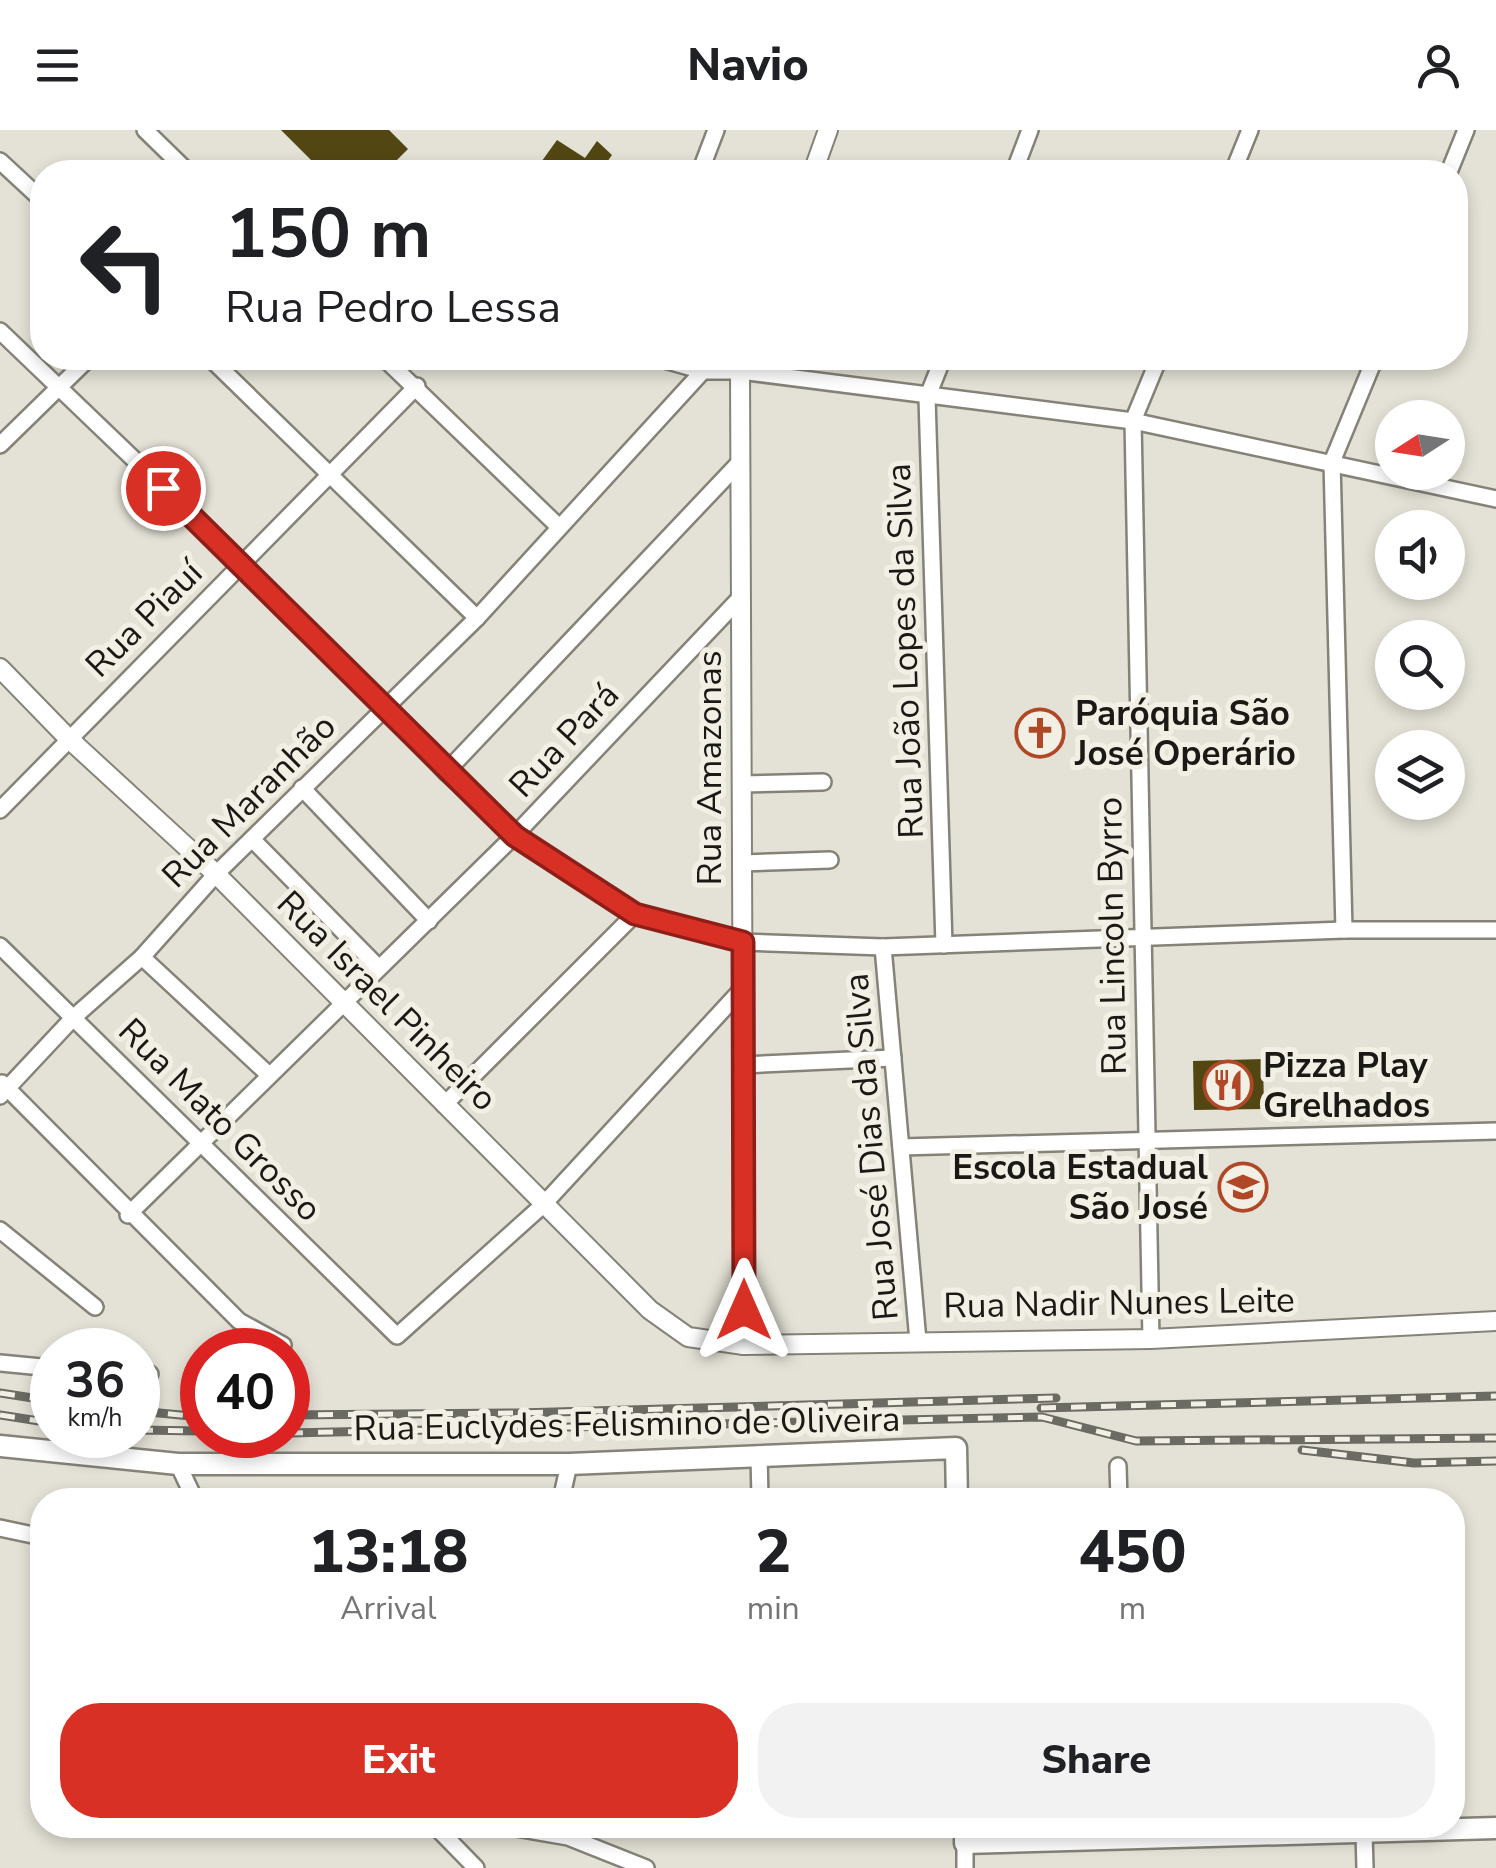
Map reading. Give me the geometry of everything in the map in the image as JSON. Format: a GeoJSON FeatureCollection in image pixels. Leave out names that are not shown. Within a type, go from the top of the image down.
{"type":"FeatureCollection","features":[{"type":"Feature","properties":{"kind":"main road","name":"Rua Euclydes Felismino de Oliveira"},"geometry":{"type":"LineString","coordinates":[[0,1446],[178,1464],[569,1464],[956,1448],[957,1488]]}},
{"type":"Feature","properties":{"kind":"main road"},"geometry":{"type":"LineString","coordinates":[[1465,1829],[1496,1828]]}},
{"type":"Feature","properties":{"kind":"street"},"geometry":{"type":"LineString","coordinates":[[146,130],[176,160]]}},
{"type":"Feature","properties":{"kind":"street"},"geometry":{"type":"LineString","coordinates":[[705,160],[716,130]]}},
{"type":"Feature","properties":{"kind":"street"},"geometry":{"type":"LineString","coordinates":[[817,160],[828,130]]}},
{"type":"Feature","properties":{"kind":"street"},"geometry":{"type":"LineString","coordinates":[[1019,160],[1030,130]]}},
{"type":"Feature","properties":{"kind":"street"},"geometry":{"type":"LineString","coordinates":[[1238,160],[1250,130]]}},
{"type":"Feature","properties":{"kind":"street"},"geometry":{"type":"LineString","coordinates":[[1454,160],[1466,130]]}},
{"type":"Feature","properties":{"kind":"street"},"geometry":{"type":"LineString","coordinates":[[0,160],[30,189]]}},
{"type":"Feature","properties":{"kind":"street"},"geometry":{"type":"LineString","coordinates":[[0,331],[30,360]]}},
{"type":"Feature","properties":{"kind":"street"},"geometry":{"type":"LineString","coordinates":[[40,370],[242,563],[446,772],[515,836],[635,914],[743,942],[884,948],[1344,930],[1496,930]]}},
{"type":"Feature","properties":{"kind":"street"},"geometry":{"type":"LineString","coordinates":[[0,446],[77,370]]}},
{"type":"Feature","properties":{"kind":"street"},"geometry":{"type":"LineString","coordinates":[[223,370],[477,618]]}},
{"type":"Feature","properties":{"kind":"street"},"geometry":{"type":"LineString","coordinates":[[398,370],[558,526]]}},
{"type":"Feature","properties":{"kind":"street","name":"Rua Maranhão"},"geometry":{"type":"LineString","coordinates":[[2,1089],[142,957],[216,874],[477,618],[703,370]]}},
{"type":"Feature","properties":{"kind":"street","name":"Rua Amazonas"},"geometry":{"type":"LineString","coordinates":[[742,370],[744,1346]]}},
{"type":"Feature","properties":{"kind":"street"},"geometry":{"type":"LineString","coordinates":[[775,370],[927,398],[1133,421],[1496,499]]}},
{"type":"Feature","properties":{"kind":"street","name":"Rua João Lopes da Silva"},"geometry":{"type":"LineString","coordinates":[[938,370],[927,398],[944,945]]}},
{"type":"Feature","properties":{"kind":"street","name":"Rua Lincoln Byrro"},"geometry":{"type":"LineString","coordinates":[[1151,1339],[1140,937],[1133,421],[1154,370]]}},
{"type":"Feature","properties":{"kind":"street"},"geometry":{"type":"LineString","coordinates":[[1344,930],[1332,462],[1369,370]]}},
{"type":"Feature","properties":{"kind":"street","name":"Rua Piauí"},"geometry":{"type":"LineString","coordinates":[[0,810],[417,386]]}},
{"type":"Feature","properties":{"kind":"street"},"geometry":{"type":"LineString","coordinates":[[446,772],[740,462]]}},
{"type":"Feature","properties":{"kind":"street","name":"Rua Pará"},"geometry":{"type":"LineString","coordinates":[[128,1214],[515,836],[741,597]]}},
{"type":"Feature","properties":{"kind":"street","name":"Rua Israel Pinheiro"},"geometry":{"type":"LineString","coordinates":[[0,668],[68,738],[216,874],[543,1205],[662,1319],[688,1337],[744,1346]]}},
{"type":"Feature","properties":{"kind":"street"},"geometry":{"type":"LineString","coordinates":[[742,784],[823,782]]}},
{"type":"Feature","properties":{"kind":"street"},"geometry":{"type":"LineString","coordinates":[[302,788],[429,921]]}},
{"type":"Feature","properties":{"kind":"street"},"geometry":{"type":"LineString","coordinates":[[252,839],[379,968]]}},
{"type":"Feature","properties":{"kind":"street"},"geometry":{"type":"LineString","coordinates":[[742,863],[830,860]]}},
{"type":"Feature","properties":{"kind":"street"},"geometry":{"type":"LineString","coordinates":[[444,1105],[635,914]]}},
{"type":"Feature","properties":{"kind":"street","name":"Rua Mato Grosso"},"geometry":{"type":"LineString","coordinates":[[0,946],[397,1336],[543,1205]]}},
{"type":"Feature","properties":{"kind":"street","name":"Rua José Dias da Silva"},"geometry":{"type":"LineString","coordinates":[[884,948],[918,1341]]}},
{"type":"Feature","properties":{"kind":"street"},"geometry":{"type":"LineString","coordinates":[[142,957],[269,1076]]}},
{"type":"Feature","properties":{"kind":"street"},"geometry":{"type":"LineString","coordinates":[[543,1205],[743,988]]}},
{"type":"Feature","properties":{"kind":"street"},"geometry":{"type":"LineString","coordinates":[[743,1065],[893,1058]]}},
{"type":"Feature","properties":{"kind":"street"},"geometry":{"type":"LineString","coordinates":[[2,1089],[240,1321],[253,1328]]}},
{"type":"Feature","properties":{"kind":"street"},"geometry":{"type":"LineString","coordinates":[[901,1146],[1496,1131]]}},
{"type":"Feature","properties":{"kind":"street"},"geometry":{"type":"LineString","coordinates":[[0,1230],[95,1308]]}},
{"type":"Feature","properties":{"kind":"street","name":"Rua Nadir Nunes Leite"},"geometry":{"type":"LineString","coordinates":[[744,1346],[1151,1339],[1496,1321]]}},
{"type":"Feature","properties":{"kind":"street"},"geometry":{"type":"LineString","coordinates":[[0,1363],[30,1366]]}},
{"type":"Feature","properties":{"kind":"street"},"geometry":{"type":"LineString","coordinates":[[759,1454],[760,1488]]}},
{"type":"Feature","properties":{"kind":"street"},"geometry":{"type":"LineString","coordinates":[[178,1464],[190,1488]]}},
{"type":"Feature","properties":{"kind":"street"},"geometry":{"type":"LineString","coordinates":[[564,1488],[569,1464]]}},
{"type":"Feature","properties":{"kind":"street"},"geometry":{"type":"LineString","coordinates":[[1118,1466],[1119,1488]]}},
{"type":"Feature","properties":{"kind":"street"},"geometry":{"type":"LineString","coordinates":[[0,1528],[30,1534]]}},
{"type":"Feature","properties":{"kind":"street"},"geometry":{"type":"LineString","coordinates":[[447,1838],[476,1868]]}},
{"type":"Feature","properties":{"kind":"street"},"geometry":{"type":"LineString","coordinates":[[583,1838],[646,1868]]}},
{"type":"Feature","properties":{"kind":"street"},"geometry":{"type":"LineString","coordinates":[[965,1838],[965,1868]]}},
{"type":"Feature","properties":{"kind":"street"},"geometry":{"type":"LineString","coordinates":[[1364,1838],[1365,1868]]}},
{"type":"Feature","properties":{"kind":"building"},"geometry":{"type":"Polygon","coordinates":[[[281,130],[389,130],[408,149],[397,160],[311,160],[281,130]]]}},
{"type":"Feature","properties":{"kind":"building"},"geometry":{"type":"Polygon","coordinates":[[[557,140],[585,158],[597,141],[612,155],[608,160],[543,160],[557,140]]]}},
{"type":"Feature","properties":{"kind":"building","name":"Pizza Play Grelhados"},"geometry":{"type":"Polygon","coordinates":[[[1263,1059],[1264,1109],[1194,1110],[1193,1061],[1263,1059]]]}},
{"type":"Feature","properties":{"kind":"railway"},"geometry":{"type":"LineString","coordinates":[[0,1393],[30,1398]]}},
{"type":"Feature","properties":{"kind":"railway"},"geometry":{"type":"LineString","coordinates":[[1041,1408],[1496,1396]]}},
{"type":"Feature","properties":{"kind":"railway"},"geometry":{"type":"LineString","coordinates":[[310,1415],[1056,1398]]}},
{"type":"Feature","properties":{"kind":"railway"},"geometry":{"type":"LineString","coordinates":[[160,1413],[180,1415]]}},
{"type":"Feature","properties":{"kind":"railway"},"geometry":{"type":"LineString","coordinates":[[0,1415],[30,1420]]}},
{"type":"Feature","properties":{"kind":"railway"},"geometry":{"type":"LineString","coordinates":[[310,1433],[1042,1417],[1136,1441],[1496,1438]]}},
{"type":"Feature","properties":{"kind":"railway"},"geometry":{"type":"LineString","coordinates":[[160,1430],[180,1431]]}},
{"type":"Feature","properties":{"kind":"railway"},"geometry":{"type":"LineString","coordinates":[[1302,1450],[1414,1463],[1496,1461]]}},
{"type":"Feature","properties":{"kind":"place","name":"Paróquia São José Operário"},"geometry":{"type":"Point","coordinates":[1040,733]}},
{"type":"Feature","properties":{"kind":"place","name":"Pizza Play Grelhados"},"geometry":{"type":"Point","coordinates":[1228,1085]}},
{"type":"Feature","properties":{"kind":"place","name":"Escola Estadual São José"},"geometry":{"type":"Point","coordinates":[1243,1187]}},
{"type":"Feature","properties":{"kind":"route"},"geometry":{"type":"LineString","coordinates":[[163,488],[515,836],[635,914],[743,942],[744,1310]]}}]}
